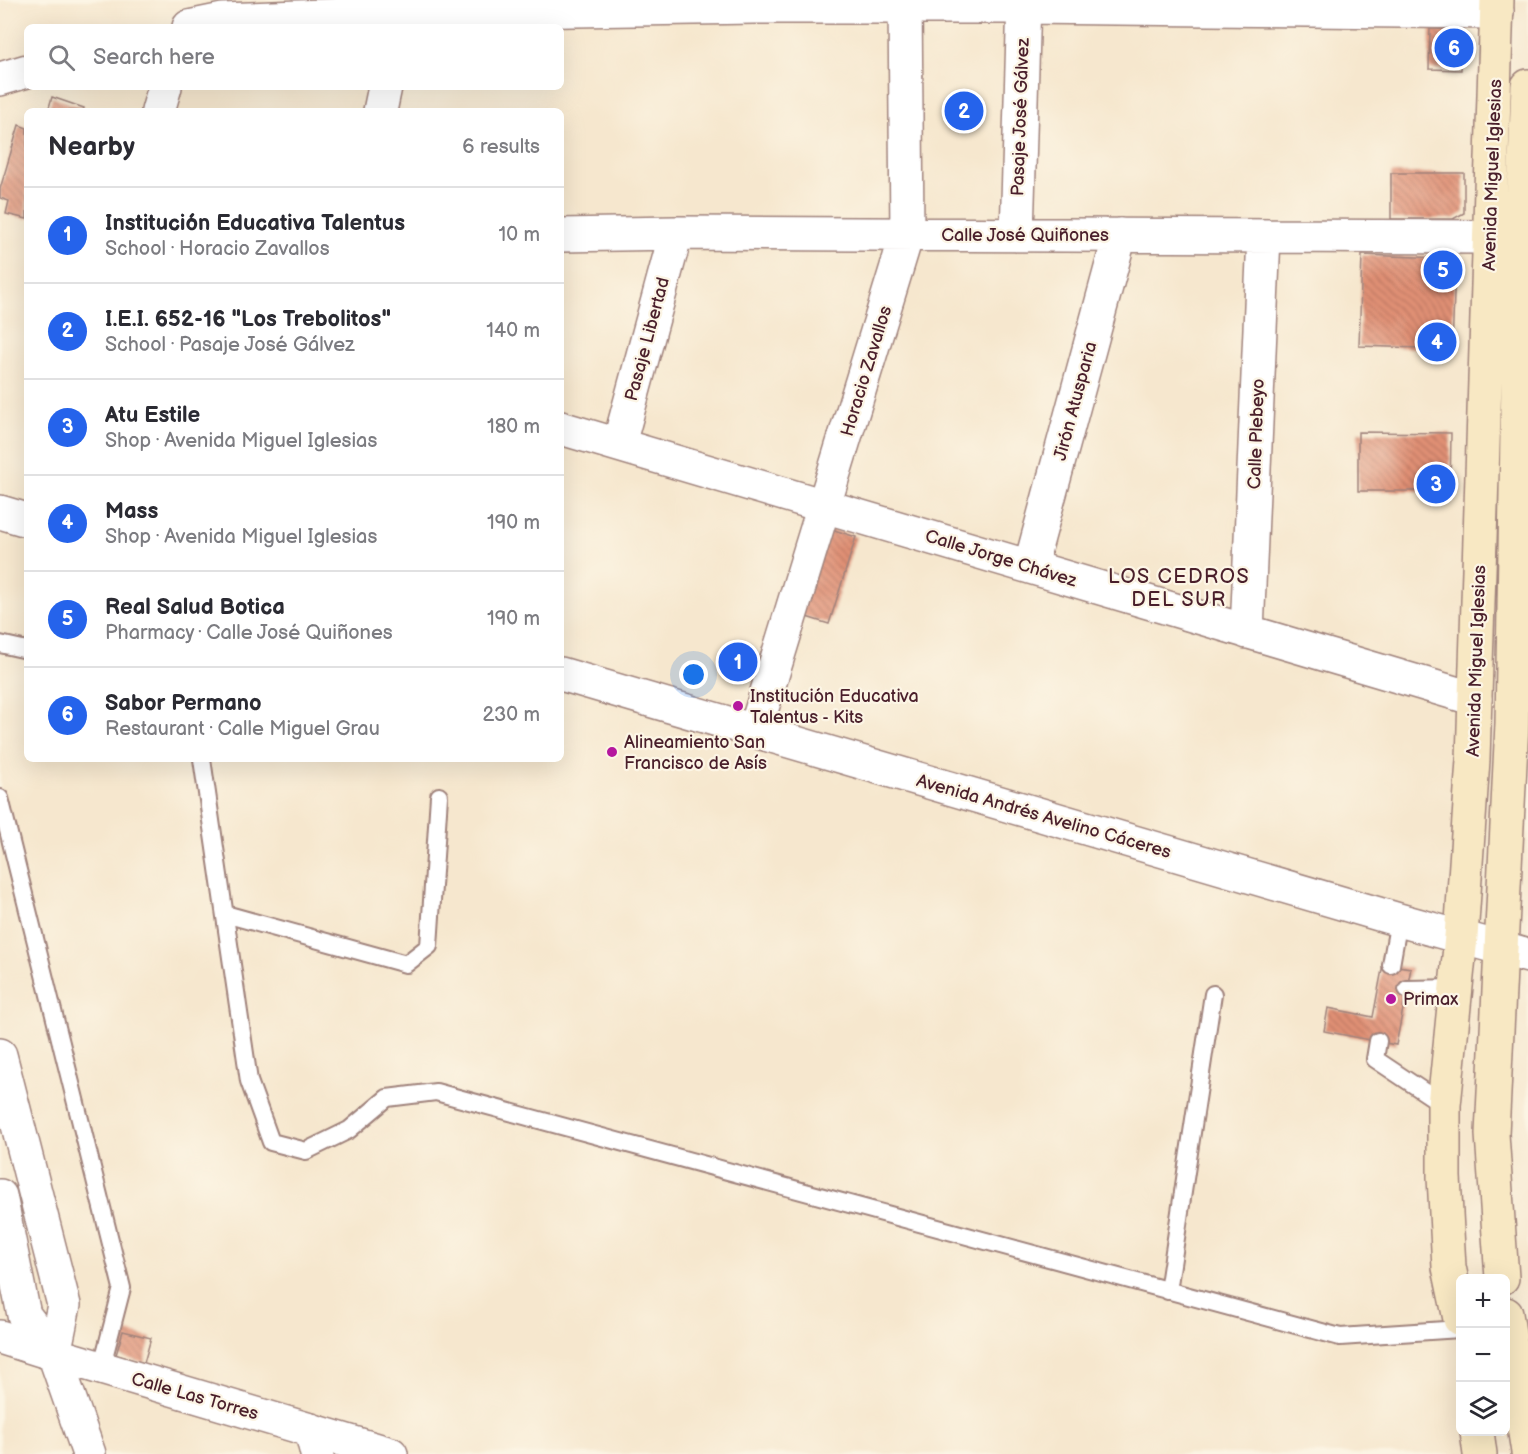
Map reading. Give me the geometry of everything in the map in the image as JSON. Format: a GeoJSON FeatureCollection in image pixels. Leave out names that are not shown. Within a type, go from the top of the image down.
{"type":"FeatureCollection","features":[{"type":"Feature","properties":{"kind":"main road","name":"Avenida Miguel Iglesias"},"geometry":{"type":"LineString","coordinates":[[1456,1297],[1449,1267],[1444,1177],[1444,1105],[1461,937],[1473,760],[1497,6]]}},
{"type":"Feature","properties":{"kind":"main road","name":"Avenida Miguel Iglesias"},"geometry":{"type":"LineString","coordinates":[[1502,1274],[1492,1134],[1493,1105],[1514,952],[1512,723],[1524,338],[1528,86]]}},
{"type":"Feature","properties":{"kind":"main road"},"geometry":{"type":"LineString","coordinates":[[1444,1105],[1493,1105]]}},
{"type":"Feature","properties":{"kind":"main road"},"geometry":{"type":"LineString","coordinates":[[1508,1328],[1528,1452]]}},
{"type":"Feature","properties":{"kind":"main road"},"geometry":{"type":"LineString","coordinates":[[1478,1436],[1480,1454]]}},
{"type":"Feature","properties":{"kind":"street"},"geometry":{"type":"LineString","coordinates":[[182,24],[183,0]]}},
{"type":"Feature","properties":{"kind":"street"},"geometry":{"type":"LineString","coordinates":[[206,24],[223,21],[399,20],[905,4],[1497,6]]}},
{"type":"Feature","properties":{"kind":"street","name":"Horacio Zavallos"},"geometry":{"type":"LineString","coordinates":[[755,731],[907,234],[905,4]]}},
{"type":"Feature","properties":{"kind":"street","name":"Pasaje José Gálvez"},"geometry":{"type":"LineString","coordinates":[[1017,235],[1024,4]]}},
{"type":"Feature","properties":{"kind":"street"},"geometry":{"type":"LineString","coordinates":[[0,79],[24,72]]}},
{"type":"Feature","properties":{"kind":"street"},"geometry":{"type":"LineString","coordinates":[[159,108],[164,90]]}},
{"type":"Feature","properties":{"kind":"street"},"geometry":{"type":"LineString","coordinates":[[381,108],[384,90]]}},
{"type":"Feature","properties":{"kind":"street","name":"Calle José Quiñones"},"geometry":{"type":"LineString","coordinates":[[564,235],[676,233],[1489,237]]}},
{"type":"Feature","properties":{"kind":"street","name":"Pasaje Libertad"},"geometry":{"type":"LineString","coordinates":[[619,444],[676,233]]}},
{"type":"Feature","properties":{"kind":"street","name":"Jirón Atusparia"},"geometry":{"type":"LineString","coordinates":[[1030,567],[1120,235]]}},
{"type":"Feature","properties":{"kind":"street","name":"Calle Plebeyo"},"geometry":{"type":"LineString","coordinates":[[1247,632],[1264,236]]}},
{"type":"Feature","properties":{"kind":"street"},"geometry":{"type":"LineString","coordinates":[[1486,338],[1524,338]]}},
{"type":"Feature","properties":{"kind":"street","name":"Calle Jorge Chávez"},"geometry":{"type":"LineString","coordinates":[[564,429],[1475,699]]}},
{"type":"Feature","properties":{"kind":"street"},"geometry":{"type":"LineString","coordinates":[[0,512],[24,519]]}},
{"type":"Feature","properties":{"kind":"street","name":"Avenida Andrés Avelino Cáceres"},"geometry":{"type":"LineString","coordinates":[[564,675],[1514,952]]}},
{"type":"Feature","properties":{"kind":"street"},"geometry":{"type":"LineString","coordinates":[[0,1055],[64,1305],[54,1354]]}},
{"type":"Feature","properties":{"kind":"street"},"geometry":{"type":"LineString","coordinates":[[0,1196],[24,1315],[54,1354],[89,1454]]}},
{"type":"Feature","properties":{"kind":"street","name":"Calle Las Torres"},"geometry":{"type":"LineString","coordinates":[[0,1337],[314,1442],[391,1454]]}},
{"type":"Feature","properties":{"kind":"lane"},"geometry":{"type":"LineString","coordinates":[[0,644],[24,649]]}},
{"type":"Feature","properties":{"kind":"lane"},"geometry":{"type":"LineString","coordinates":[[202,762],[249,1081],[271,1142],[306,1151],[349,1130],[387,1098],[436,1092],[1340,1337],[1456,1329]]}},
{"type":"Feature","properties":{"kind":"lane"},"geometry":{"type":"LineString","coordinates":[[225,914],[406,964],[429,946],[439,796]]}},
{"type":"Feature","properties":{"kind":"lane"},"geometry":{"type":"LineString","coordinates":[[0,798],[122,1288],[101,1369]]}},
{"type":"Feature","properties":{"kind":"lane"},"geometry":{"type":"LineString","coordinates":[[1391,964],[1399,920]]}},
{"type":"Feature","properties":{"kind":"lane"},"geometry":{"type":"LineString","coordinates":[[1407,989],[1456,988]]}},
{"type":"Feature","properties":{"kind":"lane"},"geometry":{"type":"LineString","coordinates":[[1168,1291],[1213,994]]}},
{"type":"Feature","properties":{"kind":"lane"},"geometry":{"type":"LineString","coordinates":[[1378,1041],[1375,1059],[1444,1105]]}},
{"type":"Feature","properties":{"kind":"building"},"geometry":{"type":"Polygon","coordinates":[[[1430,29],[1462,29],[1461,70],[1429,69],[1430,29]]]}},
{"type":"Feature","properties":{"kind":"building"},"geometry":{"type":"Polygon","coordinates":[[[52,97],[84,108],[49,108],[52,97]]]}},
{"type":"Feature","properties":{"kind":"building"},"geometry":{"type":"Polygon","coordinates":[[[19,125],[24,127],[24,218],[6,214],[9,201],[0,198],[0,189],[19,125]]]}},
{"type":"Feature","properties":{"kind":"building"},"geometry":{"type":"Polygon","coordinates":[[[1391,173],[1464,173],[1464,213],[1453,219],[1391,219],[1391,173]]]}},
{"type":"Feature","properties":{"kind":"building"},"geometry":{"type":"Polygon","coordinates":[[[1362,255],[1443,258],[1455,266],[1452,349],[1359,346],[1362,255]]]}},
{"type":"Feature","properties":{"kind":"building"},"geometry":{"type":"Polygon","coordinates":[[[1358,432],[1451,433],[1450,491],[1358,491],[1358,432]]]}},
{"type":"Feature","properties":{"kind":"building"},"geometry":{"type":"Polygon","coordinates":[[[828,528],[856,537],[829,624],[800,615],[828,528]]]}},
{"type":"Feature","properties":{"kind":"building","name":"Primax"},"geometry":{"type":"Polygon","coordinates":[[[1383,964],[1411,968],[1396,1045],[1324,1031],[1328,1008],[1373,1017],[1383,964]]]}},
{"type":"Feature","properties":{"kind":"building"},"geometry":{"type":"Polygon","coordinates":[[[123,1331],[151,1338],[144,1363],[116,1355],[123,1331]]]}},
{"type":"Feature","properties":{"kind":"place","name":"Sabor Permano"},"geometry":{"type":"Point","coordinates":[1454,48]}},
{"type":"Feature","properties":{"kind":"place","name":"I.E.I. 652-16 \"Los Trebolitos\""},"geometry":{"type":"Point","coordinates":[964,111]}},
{"type":"Feature","properties":{"kind":"place","name":"Real Salud Botica"},"geometry":{"type":"Point","coordinates":[1443,270]}},
{"type":"Feature","properties":{"kind":"place","name":"Mass"},"geometry":{"type":"Point","coordinates":[1437,342]}},
{"type":"Feature","properties":{"kind":"place","name":"Atu Estile"},"geometry":{"type":"Point","coordinates":[1436,484]}},
{"type":"Feature","properties":{"kind":"place","name":"Institución Educativa Talentus"},"geometry":{"type":"Point","coordinates":[738,662]}},
{"type":"Feature","properties":{"kind":"place","name":"Institución Educativa Talentus - Kits"},"geometry":{"type":"Point","coordinates":[738,706]}},
{"type":"Feature","properties":{"kind":"place","name":"Alineamiento San Francisco de Asís"},"geometry":{"type":"Point","coordinates":[612,752]}},
{"type":"Feature","properties":{"kind":"place","name":"Primax"},"geometry":{"type":"Point","coordinates":[1391,999]}},
{"type":"Feature","properties":{"kind":"district","name":"LOS CEDROS DEL SUR"},"geometry":{"type":"Point","coordinates":[1179,588]}}]}
